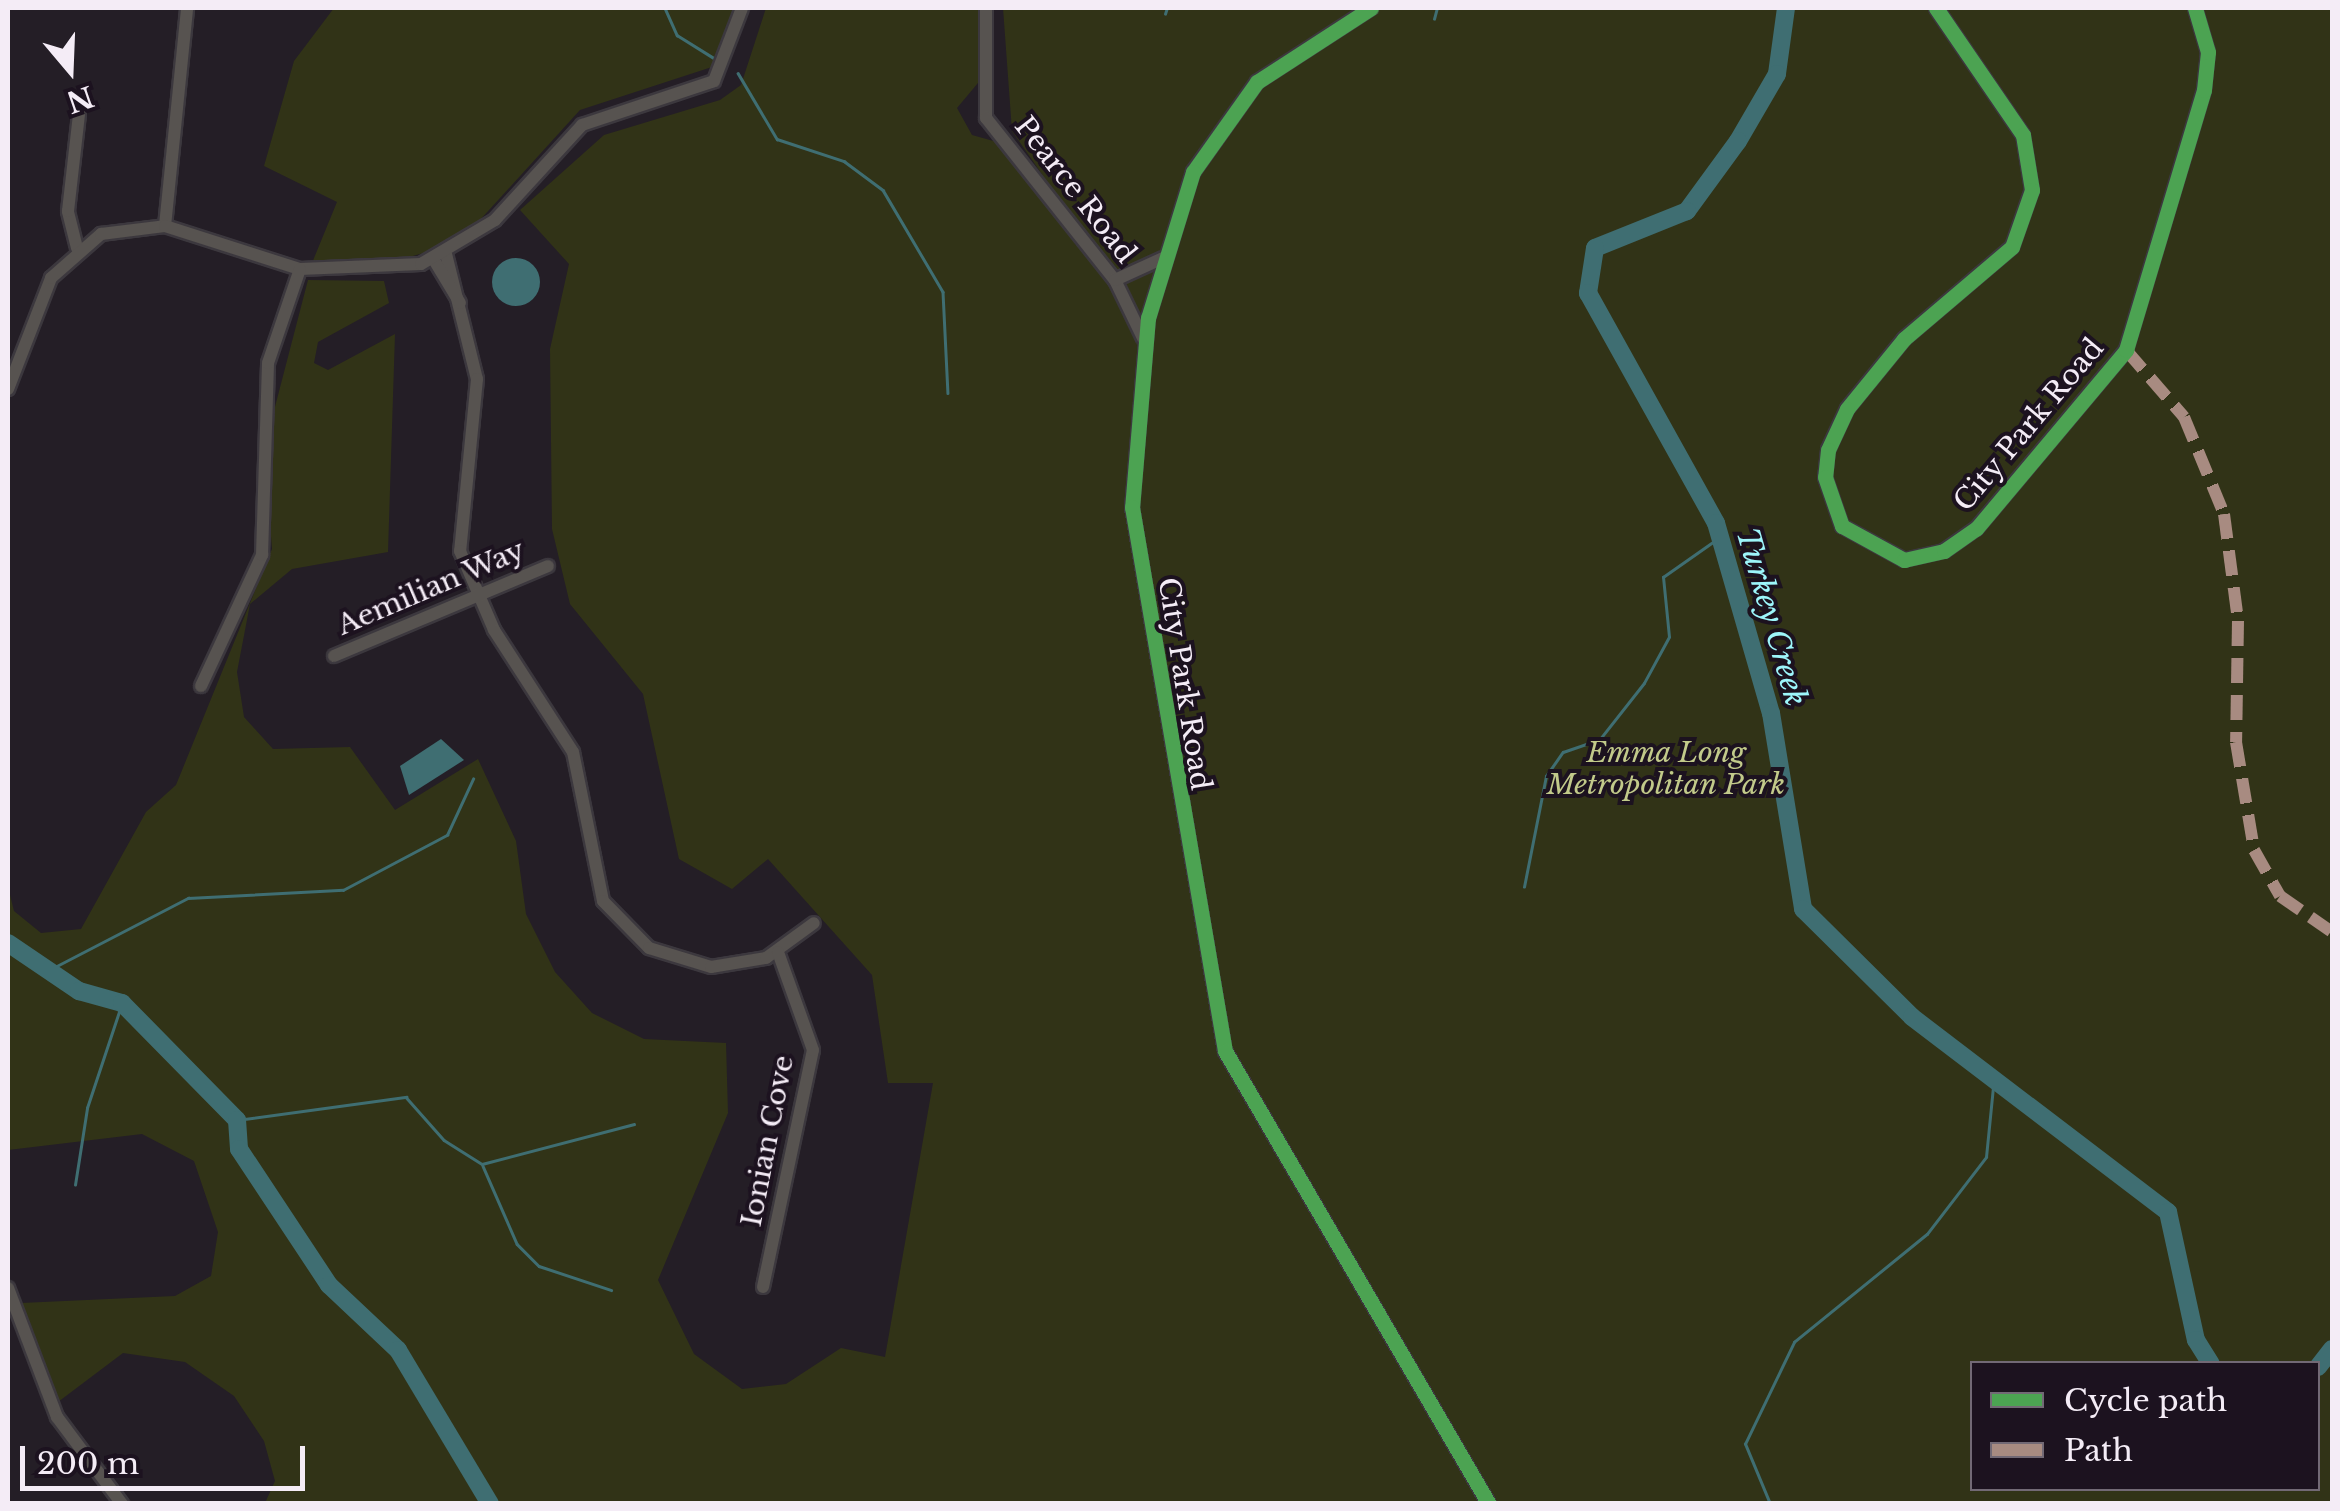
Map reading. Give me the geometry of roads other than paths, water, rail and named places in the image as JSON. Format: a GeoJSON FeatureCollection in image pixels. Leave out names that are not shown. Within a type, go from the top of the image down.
{"type":"FeatureCollection","features":[{"type":"Feature","properties":{"kind":"street"},"geometry":{"type":"LineString","coordinates":[[165,226],[187,8]]}},
{"type":"Feature","properties":{"kind":"street"},"geometry":{"type":"LineString","coordinates":[[8,389],[51,278],[77,248],[101,234],[165,226],[300,270],[388,271],[440,257],[495,220],[582,125],[714,81],[742,8]]}},
{"type":"Feature","properties":{"kind":"street","name":"Pearce Road"},"geometry":{"type":"LineString","coordinates":[[986,8],[986,118],[1116,280],[1144,341]]}},
{"type":"Feature","properties":{"kind":"street","name":"City Park Road"},"geometry":{"type":"LineString","coordinates":[[1371,8],[1246,92],[1193,172],[1163,258],[1144,341],[1132,507],[1218,1027],[1254,1112],[1489,1504]]}},
{"type":"Feature","properties":{"kind":"street","name":"City Park Road"},"geometry":{"type":"LineString","coordinates":[[1936,8],[2023,135],[2032,190],[2012,247],[1904,340],[1847,409],[1828,450],[1824,477],[1842,526],[1904,560],[1944,551],[1976,529],[2126,350],[2204,90],[2208,52],[2195,8]]}},
{"type":"Feature","properties":{"kind":"street"},"geometry":{"type":"LineString","coordinates":[[77,248],[68,211],[80,114]]}},
{"type":"Feature","properties":{"kind":"street"},"geometry":{"type":"LineString","coordinates":[[440,257],[460,303],[478,402],[458,529],[478,594],[573,752],[590,873],[613,916],[649,948],[693,965],[740,965],[778,952],[814,923]]}},
{"type":"Feature","properties":{"kind":"street"},"geometry":{"type":"LineString","coordinates":[[1116,280],[1163,258]]}},
{"type":"Feature","properties":{"kind":"street"},"geometry":{"type":"LineString","coordinates":[[201,686],[262,555],[268,363],[300,270]]}},
{"type":"Feature","properties":{"kind":"street","name":"Aemilian Way"},"geometry":{"type":"LineString","coordinates":[[334,656],[548,566]]}},
{"type":"Feature","properties":{"kind":"street","name":"Ionian Cove"},"geometry":{"type":"LineString","coordinates":[[763,1287],[813,1050],[778,952]]}},
{"type":"Feature","properties":{"kind":"street"},"geometry":{"type":"LineString","coordinates":[[8,1288],[11,1312],[73,1445],[122,1504]]}},
{"type":"Feature","properties":{"kind":"water"},"geometry":{"type":"Polygon","coordinates":[[[516,258],[533,265],[540,282],[533,299],[516,306],[499,299],[492,282],[499,265],[516,258]]]}},
{"type":"Feature","properties":{"kind":"water"},"geometry":{"type":"Polygon","coordinates":[[[441,739],[464,760],[409,795],[400,766],[441,739]]]}},
{"type":"Feature","properties":{"kind":"waterway"},"geometry":{"type":"LineString","coordinates":[[665,8],[677,35],[717,60]]}},
{"type":"Feature","properties":{"kind":"waterway"},"geometry":{"type":"LineString","coordinates":[[1165,14],[1167,8]]}},
{"type":"Feature","properties":{"kind":"waterway"},"geometry":{"type":"LineString","coordinates":[[1434,19],[1437,8]]}},
{"type":"Feature","properties":{"kind":"waterway","name":"Turkey Creek"},"geometry":{"type":"LineString","coordinates":[[1786,8],[1777,74],[1738,141],[1687,211],[1595,248],[1588,293],[1716,523],[1771,713],[1803,909],[1912,1017],[2168,1212],[2196,1340],[2209,1361]]}},
{"type":"Feature","properties":{"kind":"waterway"},"geometry":{"type":"LineString","coordinates":[[738,73],[777,139],[844,161],[883,190],[943,292],[948,393]]}},
{"type":"Feature","properties":{"kind":"waterway"},"geometry":{"type":"LineString","coordinates":[[1524,887],[1546,776],[1563,752],[1600,739],[1644,683],[1669,637],[1663,577],[1720,537]]}},
{"type":"Feature","properties":{"kind":"waterway"},"geometry":{"type":"LineString","coordinates":[[49,970],[188,898],[343,890],[447,835],[473,779]]}},
{"type":"Feature","properties":{"kind":"waterway"},"geometry":{"type":"LineString","coordinates":[[8,943],[79,991],[122,1003],[237,1120],[239,1149],[329,1285],[398,1350],[490,1504]]}},
{"type":"Feature","properties":{"kind":"waterway"},"geometry":{"type":"LineString","coordinates":[[75,1185],[87,1108],[122,1003]]}},
{"type":"Feature","properties":{"kind":"waterway"},"geometry":{"type":"LineString","coordinates":[[1770,1504],[1745,1444],[1794,1342],[1927,1234],[1986,1157],[1994,1077]]}},
{"type":"Feature","properties":{"kind":"waterway"},"geometry":{"type":"LineString","coordinates":[[237,1120],[406,1097],[444,1140],[482,1164],[634,1124]]}},
{"type":"Feature","properties":{"kind":"waterway"},"geometry":{"type":"LineString","coordinates":[[483,1166],[517,1244],[539,1266],[611,1290]]}},
{"type":"Feature","properties":{"kind":"waterway","name":"Turkey Creek"},"geometry":{"type":"LineString","coordinates":[[2320,1364],[2332,1349]]}},
{"type":"Feature","properties":{"kind":"park label","name":"Emma Long Metropolitan Park"},"geometry":{"type":"Point","coordinates":[1666,769]}}]}
